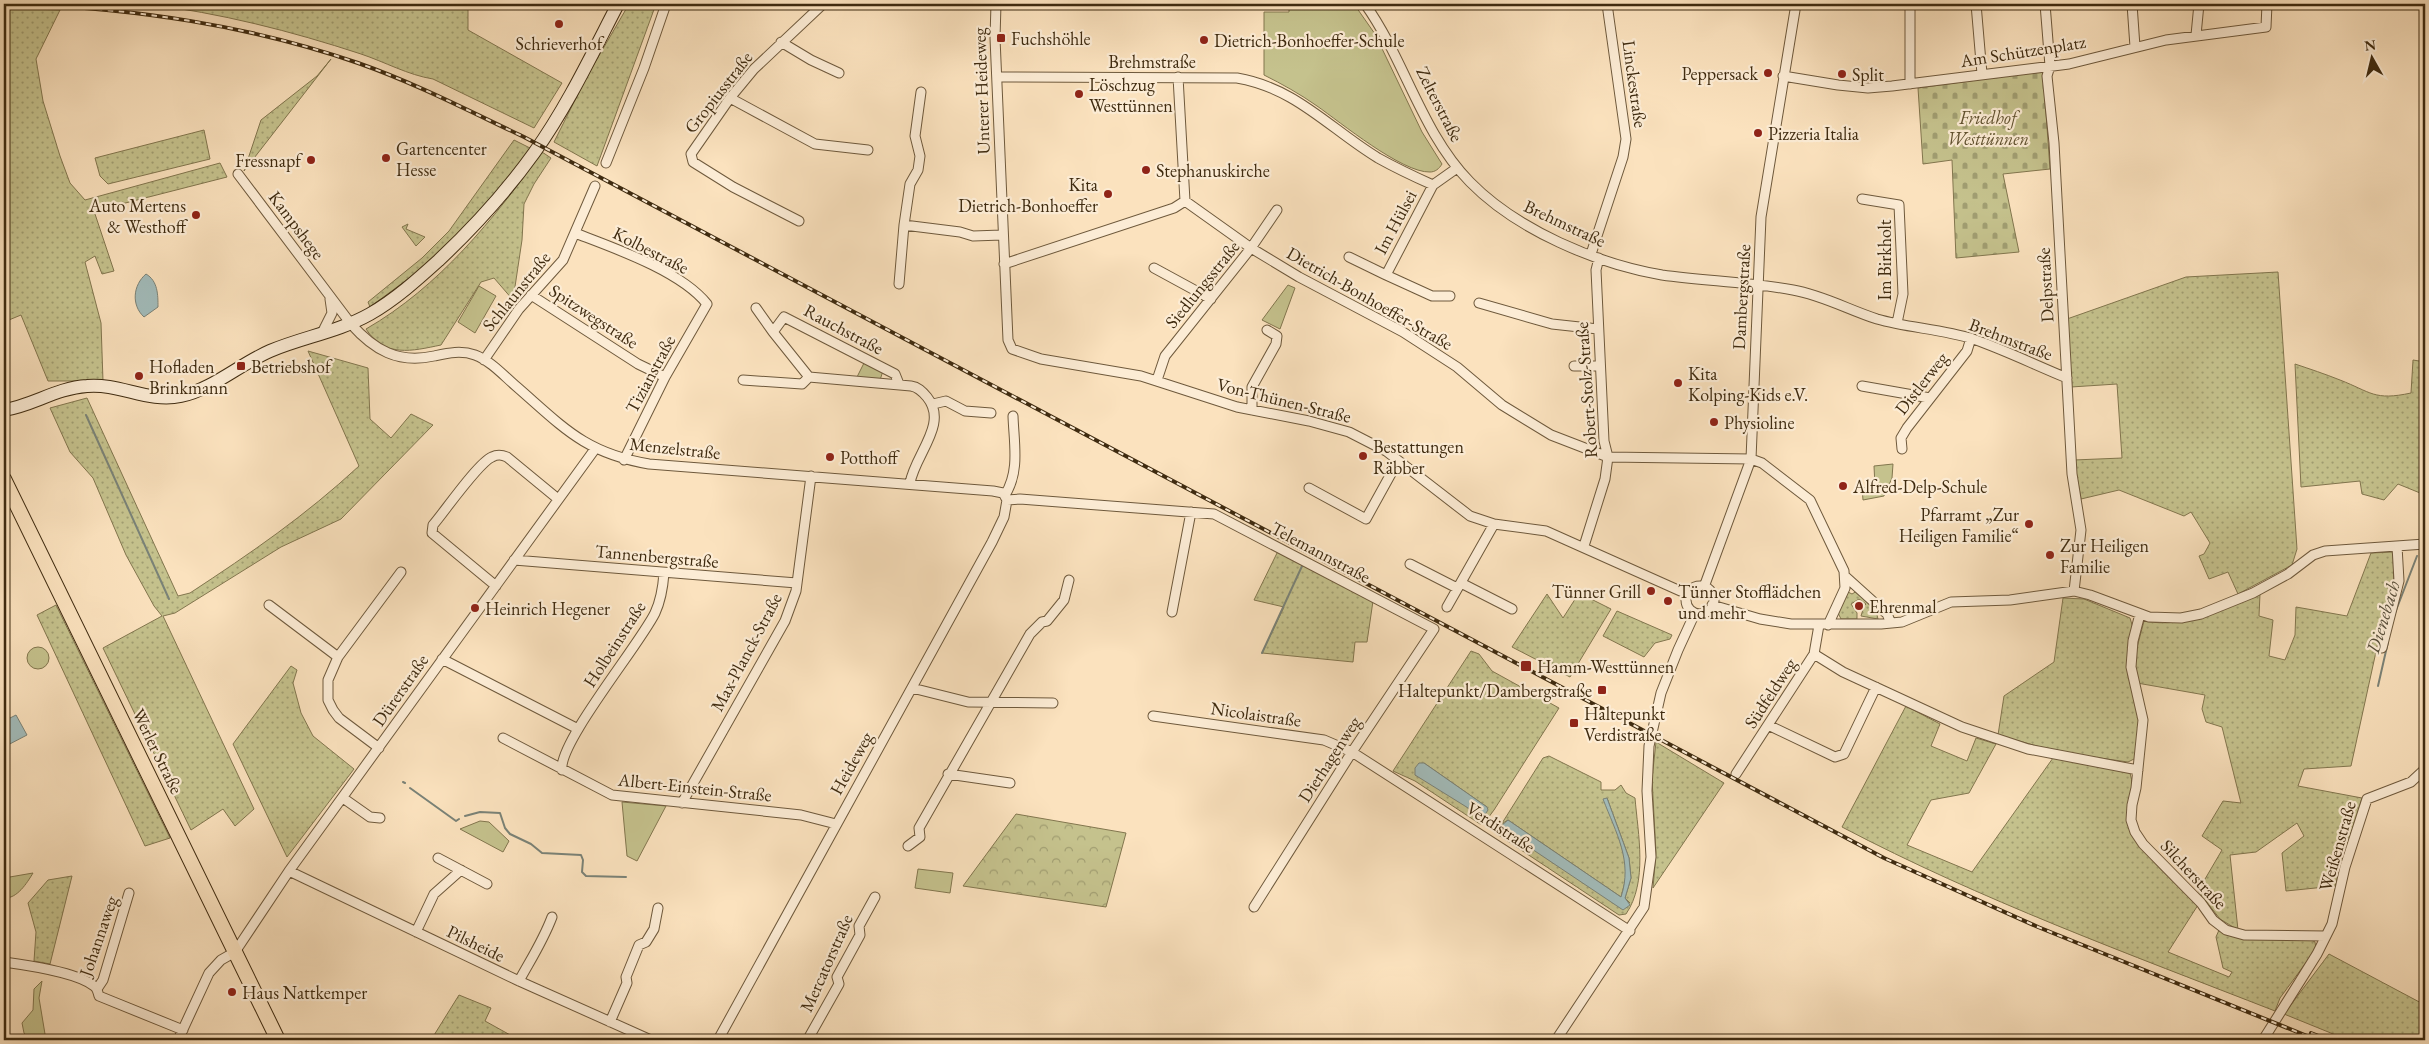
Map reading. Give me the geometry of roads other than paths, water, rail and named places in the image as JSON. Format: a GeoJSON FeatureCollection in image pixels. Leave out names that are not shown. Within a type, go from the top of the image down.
{"type":"FeatureCollection","features":[{"type":"Feature","properties":{"kind":"main road"},"geometry":{"type":"LineString","coordinates":[[6,412],[60,390],[85,386],[109,387],[154,398],[183,396],[264,354],[290,343],[351,324],[371,314],[401,293],[456,244],[495,204],[546,136],[618,4]]}},
{"type":"Feature","properties":{"kind":"main road","name":"Werler Straße"},"geometry":{"type":"LineString","coordinates":[[4,479],[278,1040]]}},
{"type":"Feature","properties":{"kind":"street"},"geometry":{"type":"LineString","coordinates":[[606,163],[644,68],[666,4]]}},
{"type":"Feature","properties":{"kind":"street","name":"Gropiusstraße"},"geometry":{"type":"LineString","coordinates":[[799,221],[733,187],[694,162],[691,154],[730,98],[754,69],[823,4]]}},
{"type":"Feature","properties":{"kind":"street","name":"Unterer Heideweg"},"geometry":{"type":"LineString","coordinates":[[996,4],[996,77],[1008,340],[1010,347],[1017,352]]}},
{"type":"Feature","properties":{"kind":"street","name":"Zelterstraße"},"geometry":{"type":"LineString","coordinates":[[1365,4],[1382,28],[1400,62],[1432,131],[1457,168]]}},
{"type":"Feature","properties":{"kind":"street","name":"Linckestraße"},"geometry":{"type":"LineString","coordinates":[[1595,256],[1623,157],[1626,139],[1608,4]]}},
{"type":"Feature","properties":{"kind":"street","name":"Dambergstraße"},"geometry":{"type":"LineString","coordinates":[[1704,587],[1751,459],[1757,286],[1764,193],[1796,4]]}},
{"type":"Feature","properties":{"kind":"street"},"geometry":{"type":"LineString","coordinates":[[1910,4],[1910,84]]}},
{"type":"Feature","properties":{"kind":"street"},"geometry":{"type":"LineString","coordinates":[[1976,4],[1982,74]]}},
{"type":"Feature","properties":{"kind":"street","name":"Delpstraße"},"geometry":{"type":"LineString","coordinates":[[2045,4],[2072,474],[2081,530],[2074,591]]}},
{"type":"Feature","properties":{"kind":"street"},"geometry":{"type":"LineString","coordinates":[[2132,4],[2135,47]]}},
{"type":"Feature","properties":{"kind":"street"},"geometry":{"type":"LineString","coordinates":[[2196,35],[2199,4]]}},
{"type":"Feature","properties":{"kind":"street","name":"Am Schützenplatz"},"geometry":{"type":"LineString","coordinates":[[1783,76],[1868,88],[2050,66],[2196,35],[2266,27],[2267,4]]}},
{"type":"Feature","properties":{"kind":"street"},"geometry":{"type":"LineString","coordinates":[[781,42],[811,60],[839,72]]}},
{"type":"Feature","properties":{"kind":"street","name":"Brehmstraße"},"geometry":{"type":"LineString","coordinates":[[996,77],[1237,78],[1274,88],[1318,115],[1377,157],[1433,185]]}},
{"type":"Feature","properties":{"kind":"street"},"geometry":{"type":"LineString","coordinates":[[1004,264],[1081,240],[1174,208],[1185,202],[1178,77]]}},
{"type":"Feature","properties":{"kind":"street"},"geometry":{"type":"LineString","coordinates":[[899,284],[910,184],[918,170],[920,156],[916,136],[921,92]]}},
{"type":"Feature","properties":{"kind":"street"},"geometry":{"type":"LineString","coordinates":[[730,98],[815,144],[868,150]]}},
{"type":"Feature","properties":{"kind":"street"},"geometry":{"type":"LineString","coordinates":[[1433,185],[1457,168]]}},
{"type":"Feature","properties":{"kind":"street","name":"Brehmstraße"},"geometry":{"type":"LineString","coordinates":[[1457,168],[1491,202],[1517,220],[1544,236],[1595,256],[1663,275],[1803,292],[1878,319],[1971,338],[2066,378]]}},
{"type":"Feature","properties":{"kind":"street","name":"Kampshege"},"geometry":{"type":"LineString","coordinates":[[238,174],[351,324]]}},
{"type":"Feature","properties":{"kind":"street","name":"Im Hülsei"},"geometry":{"type":"LineString","coordinates":[[1386,275],[1433,185]]}},
{"type":"Feature","properties":{"kind":"street","name":"Schlaunstraße"},"geometry":{"type":"LineString","coordinates":[[484,360],[519,309],[563,260],[595,186]]}},
{"type":"Feature","properties":{"kind":"street","name":"Im Birkholt"},"geometry":{"type":"LineString","coordinates":[[1862,199],[1899,205],[1904,294],[1896,323]]}},
{"type":"Feature","properties":{"kind":"street","name":"Dietrich-Bonhoeffer-Straße"},"geometry":{"type":"LineString","coordinates":[[1185,202],[1251,248],[1299,277],[1403,332],[1457,367],[1502,405],[1551,435],[1608,456],[1751,459]]}},
{"type":"Feature","properties":{"kind":"street","name":"Siedlungsstraße"},"geometry":{"type":"LineString","coordinates":[[1157,380],[1165,356],[1251,248],[1277,210]]}},
{"type":"Feature","properties":{"kind":"street"},"geometry":{"type":"LineString","coordinates":[[904,225],[960,232],[973,236],[1002,235]]}},
{"type":"Feature","properties":{"kind":"street","name":"Kolbestraße"},"geometry":{"type":"LineString","coordinates":[[575,233],[619,249],[680,281],[707,304]]}},
{"type":"Feature","properties":{"kind":"street","name":"Robert-Stolz-Straße"},"geometry":{"type":"LineString","coordinates":[[1584,546],[1605,479],[1608,456],[1604,441],[1595,256]]}},
{"type":"Feature","properties":{"kind":"street","name":"Im Hülsei"},"geometry":{"type":"LineString","coordinates":[[1349,257],[1432,296],[1450,296]]}},
{"type":"Feature","properties":{"kind":"street"},"geometry":{"type":"LineString","coordinates":[[1154,268],[1211,299]]}},
{"type":"Feature","properties":{"kind":"street","name":"Spitzwegstraße"},"geometry":{"type":"LineString","coordinates":[[531,295],[638,364],[665,377]]}},
{"type":"Feature","properties":{"kind":"street"},"geometry":{"type":"LineString","coordinates":[[320,335],[330,320],[332,313],[329,296]]}},
{"type":"Feature","properties":{"kind":"street"},"geometry":{"type":"LineString","coordinates":[[1478,303],[1552,324],[1598,329]]}},
{"type":"Feature","properties":{"kind":"street","name":"Tizianstraße"},"geometry":{"type":"LineString","coordinates":[[624,460],[665,377],[707,304]]}},
{"type":"Feature","properties":{"kind":"street"},"geometry":{"type":"LineString","coordinates":[[756,308],[809,378]]}},
{"type":"Feature","properties":{"kind":"street","name":"Rauchstraße"},"geometry":{"type":"LineString","coordinates":[[773,332],[784,317],[797,322],[895,374],[899,384]]}},
{"type":"Feature","properties":{"kind":"street","name":"Menzelstraße"},"geometry":{"type":"LineString","coordinates":[[351,324],[364,339],[388,355],[409,359],[464,352],[484,360],[566,430],[595,449],[624,460],[649,464],[910,483],[999,492],[1006,498]]}},
{"type":"Feature","properties":{"kind":"street"},"geometry":{"type":"LineString","coordinates":[[1252,410],[1252,387],[1276,344],[1277,336],[1267,330]]}},
{"type":"Feature","properties":{"kind":"street","name":"Distlerweg"},"geometry":{"type":"LineString","coordinates":[[1902,449],[1901,438],[1907,428],[1967,351],[1971,338]]}},
{"type":"Feature","properties":{"kind":"street","name":"Von-Thünen-Straße"},"geometry":{"type":"LineString","coordinates":[[1017,352],[1157,380],[1252,410],[1309,421],[1349,432],[1380,448],[1454,506],[1470,516],[1494,524],[1546,531],[1584,546],[1687,594]]}},
{"type":"Feature","properties":{"kind":"street"},"geometry":{"type":"LineString","coordinates":[[1574,366],[1600,366]]}},
{"type":"Feature","properties":{"kind":"street","name":"Rauchstraße"},"geometry":{"type":"LineString","coordinates":[[743,380],[802,384],[809,378],[916,386],[933,404]]}},
{"type":"Feature","properties":{"kind":"street"},"geometry":{"type":"LineString","coordinates":[[1862,386],[1930,398]]}},
{"type":"Feature","properties":{"kind":"street"},"geometry":{"type":"LineString","coordinates":[[910,483],[935,422],[936,412],[933,404],[946,401],[966,411],[991,413]]}},
{"type":"Feature","properties":{"kind":"street","name":"Heideweg"},"geometry":{"type":"LineString","coordinates":[[718,1040],[1002,522],[1007,509],[1006,498],[1016,471],[1013,416]]}},
{"type":"Feature","properties":{"kind":"street","name":"Dürerstraße"},"geometry":{"type":"LineString","coordinates":[[178,1040],[209,973],[221,960],[235,952],[290,871],[595,449]]}},
{"type":"Feature","properties":{"kind":"street"},"geometry":{"type":"LineString","coordinates":[[496,586],[432,533],[433,525],[472,477],[491,457],[499,454],[507,457],[558,499]]}},
{"type":"Feature","properties":{"kind":"street"},"geometry":{"type":"LineString","coordinates":[[1751,459],[1762,463],[1810,500],[1846,577],[1887,614],[1891,623]]}},
{"type":"Feature","properties":{"kind":"street"},"geometry":{"type":"LineString","coordinates":[[1309,488],[1366,519],[1398,461]]}},
{"type":"Feature","properties":{"kind":"street","name":"Max-Planck-Straße"},"geometry":{"type":"LineString","coordinates":[[682,803],[785,621],[797,583],[810,476]]}},
{"type":"Feature","properties":{"kind":"street","name":"Telemannstraße"},"geometry":{"type":"LineString","coordinates":[[1006,498],[1214,514],[1434,629]]}},
{"type":"Feature","properties":{"kind":"street"},"geometry":{"type":"LineString","coordinates":[[1172,612],[1191,512]]}},
{"type":"Feature","properties":{"kind":"street"},"geometry":{"type":"LineString","coordinates":[[1447,607],[1494,524]]}},
{"type":"Feature","properties":{"kind":"street"},"geometry":{"type":"LineString","coordinates":[[1712,605],[1760,619],[1823,625],[1891,623],[1910,619],[1938,605],[1951,602],[2010,600],[2074,591],[2095,596],[2140,614],[2164,619],[2190,617],[2229,603],[2276,581],[2318,553],[2425,544]]}},
{"type":"Feature","properties":{"kind":"street"},"geometry":{"type":"LineString","coordinates":[[2382,648],[2399,581],[2397,546]]}},
{"type":"Feature","properties":{"kind":"street","name":"Tannenbergstraße"},"geometry":{"type":"LineString","coordinates":[[514,560],[797,583]]}},
{"type":"Feature","properties":{"kind":"street"},"geometry":{"type":"LineString","coordinates":[[1410,564],[1512,608]]}},
{"type":"Feature","properties":{"kind":"street"},"geometry":{"type":"LineString","coordinates":[[379,748],[339,718],[328,700],[328,680],[338,657],[401,572]]}},
{"type":"Feature","properties":{"kind":"street","name":"Holbeinstraße"},"geometry":{"type":"LineString","coordinates":[[562,770],[563,756],[578,729],[654,615],[663,589],[664,573]]}},
{"type":"Feature","properties":{"kind":"street","name":"Südfeldweg"},"geometry":{"type":"LineString","coordinates":[[1736,774],[1814,654],[1823,625],[1845,588],[1846,577]]}},
{"type":"Feature","properties":{"kind":"street"},"geometry":{"type":"LineString","coordinates":[[908,846],[920,837],[919,828],[948,774],[1030,634],[1042,622],[1047,621],[1064,600],[1069,580]]}},
{"type":"Feature","properties":{"kind":"street"},"geometry":{"type":"LineString","coordinates":[[1704,587],[1712,594],[1712,605],[1704,613],[1695,613],[1687,606],[1687,594],[1692,588],[1704,587]]}},
{"type":"Feature","properties":{"kind":"street"},"geometry":{"type":"LineString","coordinates":[[269,605],[338,657]]}},
{"type":"Feature","properties":{"kind":"street"},"geometry":{"type":"LineString","coordinates":[[1556,1040],[1630,931],[1644,907],[1650,880],[1651,857],[1647,773],[1653,725],[1662,693],[1678,650],[1695,613]]}},
{"type":"Feature","properties":{"kind":"street","name":"Silcherstraße"},"geometry":{"type":"LineString","coordinates":[[2140,614],[2133,641],[2131,667],[2143,720],[2131,820],[2135,832],[2143,844],[2201,903],[2213,920],[2226,930],[2244,936],[2326,936]]}},
{"type":"Feature","properties":{"kind":"street","name":"Dierhagenweg"},"geometry":{"type":"LineString","coordinates":[[1254,907],[1352,752],[1434,629]]}},
{"type":"Feature","properties":{"kind":"street"},"geometry":{"type":"LineString","coordinates":[[1814,654],[1843,672],[1962,727],[1996,739],[2066,758],[2138,770]]}},
{"type":"Feature","properties":{"kind":"street"},"geometry":{"type":"LineString","coordinates":[[442,659],[578,729]]}},
{"type":"Feature","properties":{"kind":"street"},"geometry":{"type":"LineString","coordinates":[[1768,725],[1835,757],[1840,757],[1844,754],[1876,687]]}},
{"type":"Feature","properties":{"kind":"street"},"geometry":{"type":"LineString","coordinates":[[912,688],[968,702],[1053,703]]}},
{"type":"Feature","properties":{"kind":"street","name":"Nicolaistraße"},"geometry":{"type":"LineString","coordinates":[[1153,716],[1324,740],[1352,752]]}},
{"type":"Feature","properties":{"kind":"street","name":"Albert-Einstein-Straße"},"geometry":{"type":"LineString","coordinates":[[503,738],[612,795],[801,815],[836,824]]}},
{"type":"Feature","properties":{"kind":"street","name":"Verdistraße"},"geometry":{"type":"LineString","coordinates":[[1352,752],[1630,931]]}},
{"type":"Feature","properties":{"kind":"street","name":"Weißenstraße"},"geometry":{"type":"LineString","coordinates":[[2326,936],[2332,924],[2345,866],[2367,799],[2411,782],[2425,769]]}},
{"type":"Feature","properties":{"kind":"street"},"geometry":{"type":"LineString","coordinates":[[948,774],[1010,783]]}},
{"type":"Feature","properties":{"kind":"street"},"geometry":{"type":"LineString","coordinates":[[343,798],[370,817],[380,818]]}},
{"type":"Feature","properties":{"kind":"street"},"geometry":{"type":"LineString","coordinates":[[438,858],[486,884]]}},
{"type":"Feature","properties":{"kind":"street"},"geometry":{"type":"LineString","coordinates":[[416,932],[434,894],[461,870]]}},
{"type":"Feature","properties":{"kind":"street","name":"Pilsheide"},"geometry":{"type":"LineString","coordinates":[[290,871],[519,982],[651,1040]]}},
{"type":"Feature","properties":{"kind":"street","name":"Johannaweg"},"geometry":{"type":"LineString","coordinates":[[97,989],[103,980],[129,892]]}},
{"type":"Feature","properties":{"kind":"street","name":"Mercatorstraße"},"geometry":{"type":"LineString","coordinates":[[804,1040],[808,1039],[839,984],[837,977],[860,935],[859,926],[875,896]]}},
{"type":"Feature","properties":{"kind":"street"},"geometry":{"type":"LineString","coordinates":[[610,1022],[627,983],[626,976],[639,945],[646,942],[654,929],[658,908]]}},
{"type":"Feature","properties":{"kind":"street"},"geometry":{"type":"LineString","coordinates":[[519,982],[534,950],[541,945],[552,917]]}},
{"type":"Feature","properties":{"kind":"street"},"geometry":{"type":"LineString","coordinates":[[2263,1040],[2317,954],[2326,936]]}},
{"type":"Feature","properties":{"kind":"street"},"geometry":{"type":"LineString","coordinates":[[4,962],[29,965],[80,979],[97,989],[99,996],[183,1030]]}},
{"type":"Feature","properties":{"kind":"water"},"geometry":{"type":"Polygon","coordinates":[[[146,274],[155,284],[158,307],[144,317],[137,307],[135,295],[138,284],[146,274]]]}},
{"type":"Feature","properties":{"kind":"water"},"geometry":{"type":"Polygon","coordinates":[[[16,715],[27,735],[4,747],[4,721],[16,715]]]}},
{"type":"Feature","properties":{"kind":"water"},"geometry":{"type":"Polygon","coordinates":[[[1419,763],[1424,763],[1487,807],[1488,810],[1484,816],[1481,816],[1415,775],[1415,768],[1419,763]]]}},
{"type":"Feature","properties":{"kind":"water"},"geometry":{"type":"Polygon","coordinates":[[[1607,798],[1629,858],[1631,878],[1625,898],[1630,905],[1623,910],[1502,829],[1501,826],[1508,820],[1621,897],[1624,884],[1624,859],[1618,835],[1603,799],[1607,798]]]}},
{"type":"Feature","properties":{"kind":"waterway"},"geometry":{"type":"LineString","coordinates":[[86,415],[169,599]]}},
{"type":"Feature","properties":{"kind":"waterway","name":"Dienebach"},"geometry":{"type":"LineString","coordinates":[[2395,613],[2417,556]]}},
{"type":"Feature","properties":{"kind":"waterway"},"geometry":{"type":"LineString","coordinates":[[1262,653],[1303,564]]}},
{"type":"Feature","properties":{"kind":"waterway","name":"Dienebach"},"geometry":{"type":"LineString","coordinates":[[2378,686],[2388,642]]}},
{"type":"Feature","properties":{"kind":"waterway"},"geometry":{"type":"LineString","coordinates":[[410,788],[456,821],[459,819]]}},
{"type":"Feature","properties":{"kind":"waterway"},"geometry":{"type":"LineString","coordinates":[[465,816],[480,812],[500,813],[505,828],[510,834],[531,844],[542,853],[581,855],[583,860],[582,872],[586,876],[626,877]]}},
{"type":"Feature","properties":{"kind":"railway"},"geometry":{"type":"LineString","coordinates":[[20,4],[63,6],[149,15],[233,29],[317,50],[358,63],[421,88],[524,137],[1884,858],[2038,927],[2317,1040]]}},
{"type":"Feature","properties":{"kind":"railway"},"geometry":{"type":"LineString","coordinates":[[2311,1033],[2329,1040]]}},
{"type":"Feature","properties":{"kind":"place","name":"Schrieverhof"},"geometry":{"type":"Point","coordinates":[559,24]}},
{"type":"Feature","properties":{"kind":"place","name":"Fuchshöhle"},"geometry":{"type":"Point","coordinates":[1001,38]}},
{"type":"Feature","properties":{"kind":"place","name":"Dietrich-Bonhoeffer-Schule"},"geometry":{"type":"Point","coordinates":[1204,40]}},
{"type":"Feature","properties":{"kind":"place","name":"Peppersack"},"geometry":{"type":"Point","coordinates":[1768,73]}},
{"type":"Feature","properties":{"kind":"place","name":"Split"},"geometry":{"type":"Point","coordinates":[1842,74]}},
{"type":"Feature","properties":{"kind":"place","name":"Löschzug Westtünnen"},"geometry":{"type":"Point","coordinates":[1079,94]}},
{"type":"Feature","properties":{"kind":"place","name":"Pizzeria Italia"},"geometry":{"type":"Point","coordinates":[1758,133]}},
{"type":"Feature","properties":{"kind":"place","name":"Gartencenter Hesse"},"geometry":{"type":"Point","coordinates":[386,158]}},
{"type":"Feature","properties":{"kind":"place","name":"Fressnapf"},"geometry":{"type":"Point","coordinates":[311,160]}},
{"type":"Feature","properties":{"kind":"place","name":"Stephanuskirche"},"geometry":{"type":"Point","coordinates":[1146,170]}},
{"type":"Feature","properties":{"kind":"place","name":"Kita Dietrich-Bonhoeffer"},"geometry":{"type":"Point","coordinates":[1108,194]}},
{"type":"Feature","properties":{"kind":"place","name":"Auto Mertens & Westhoff"},"geometry":{"type":"Point","coordinates":[196,215]}},
{"type":"Feature","properties":{"kind":"place","name":"Betriebshof"},"geometry":{"type":"Point","coordinates":[241,366]}},
{"type":"Feature","properties":{"kind":"place","name":"Hofladen Brinkmann"},"geometry":{"type":"Point","coordinates":[139,376]}},
{"type":"Feature","properties":{"kind":"place","name":"Kita Kolping-Kids e.V."},"geometry":{"type":"Point","coordinates":[1678,383]}},
{"type":"Feature","properties":{"kind":"place","name":"Physioline"},"geometry":{"type":"Point","coordinates":[1714,422]}},
{"type":"Feature","properties":{"kind":"place","name":"Bestattungen Räbber"},"geometry":{"type":"Point","coordinates":[1363,456]}},
{"type":"Feature","properties":{"kind":"place","name":"Potthoff"},"geometry":{"type":"Point","coordinates":[830,457]}},
{"type":"Feature","properties":{"kind":"place","name":"Alfred-Delp-Schule"},"geometry":{"type":"Point","coordinates":[1843,486]}},
{"type":"Feature","properties":{"kind":"place","name":"Pfarramt „Zur Heiligen Familie“"},"geometry":{"type":"Point","coordinates":[2029,524]}},
{"type":"Feature","properties":{"kind":"place","name":"Zur Heiligen Familie"},"geometry":{"type":"Point","coordinates":[2050,555]}},
{"type":"Feature","properties":{"kind":"place","name":"Tünner Grill"},"geometry":{"type":"Point","coordinates":[1651,591]}},
{"type":"Feature","properties":{"kind":"place","name":"Tünner Stofflädchen und mehr"},"geometry":{"type":"Point","coordinates":[1668,601]}},
{"type":"Feature","properties":{"kind":"place","name":"Ehrenmal"},"geometry":{"type":"Point","coordinates":[1859,606]}},
{"type":"Feature","properties":{"kind":"place","name":"Heinrich Hegener"},"geometry":{"type":"Point","coordinates":[475,608]}},
{"type":"Feature","properties":{"kind":"place","name":"Hamm-Westtünnen"},"geometry":{"type":"Point","coordinates":[1526,666]}},
{"type":"Feature","properties":{"kind":"place","name":"Haltepunkt/Dambergstraße"},"geometry":{"type":"Point","coordinates":[1602,690]}},
{"type":"Feature","properties":{"kind":"place","name":"Haltepunkt Verdistraße"},"geometry":{"type":"Point","coordinates":[1574,723]}},
{"type":"Feature","properties":{"kind":"place","name":"Haus Nattkemper"},"geometry":{"type":"Point","coordinates":[232,992]}},
{"type":"Feature","properties":{"kind":"park label","name":"Friedhof Westtünnen"},"geometry":{"type":"Point","coordinates":[1988,127]}}]}
